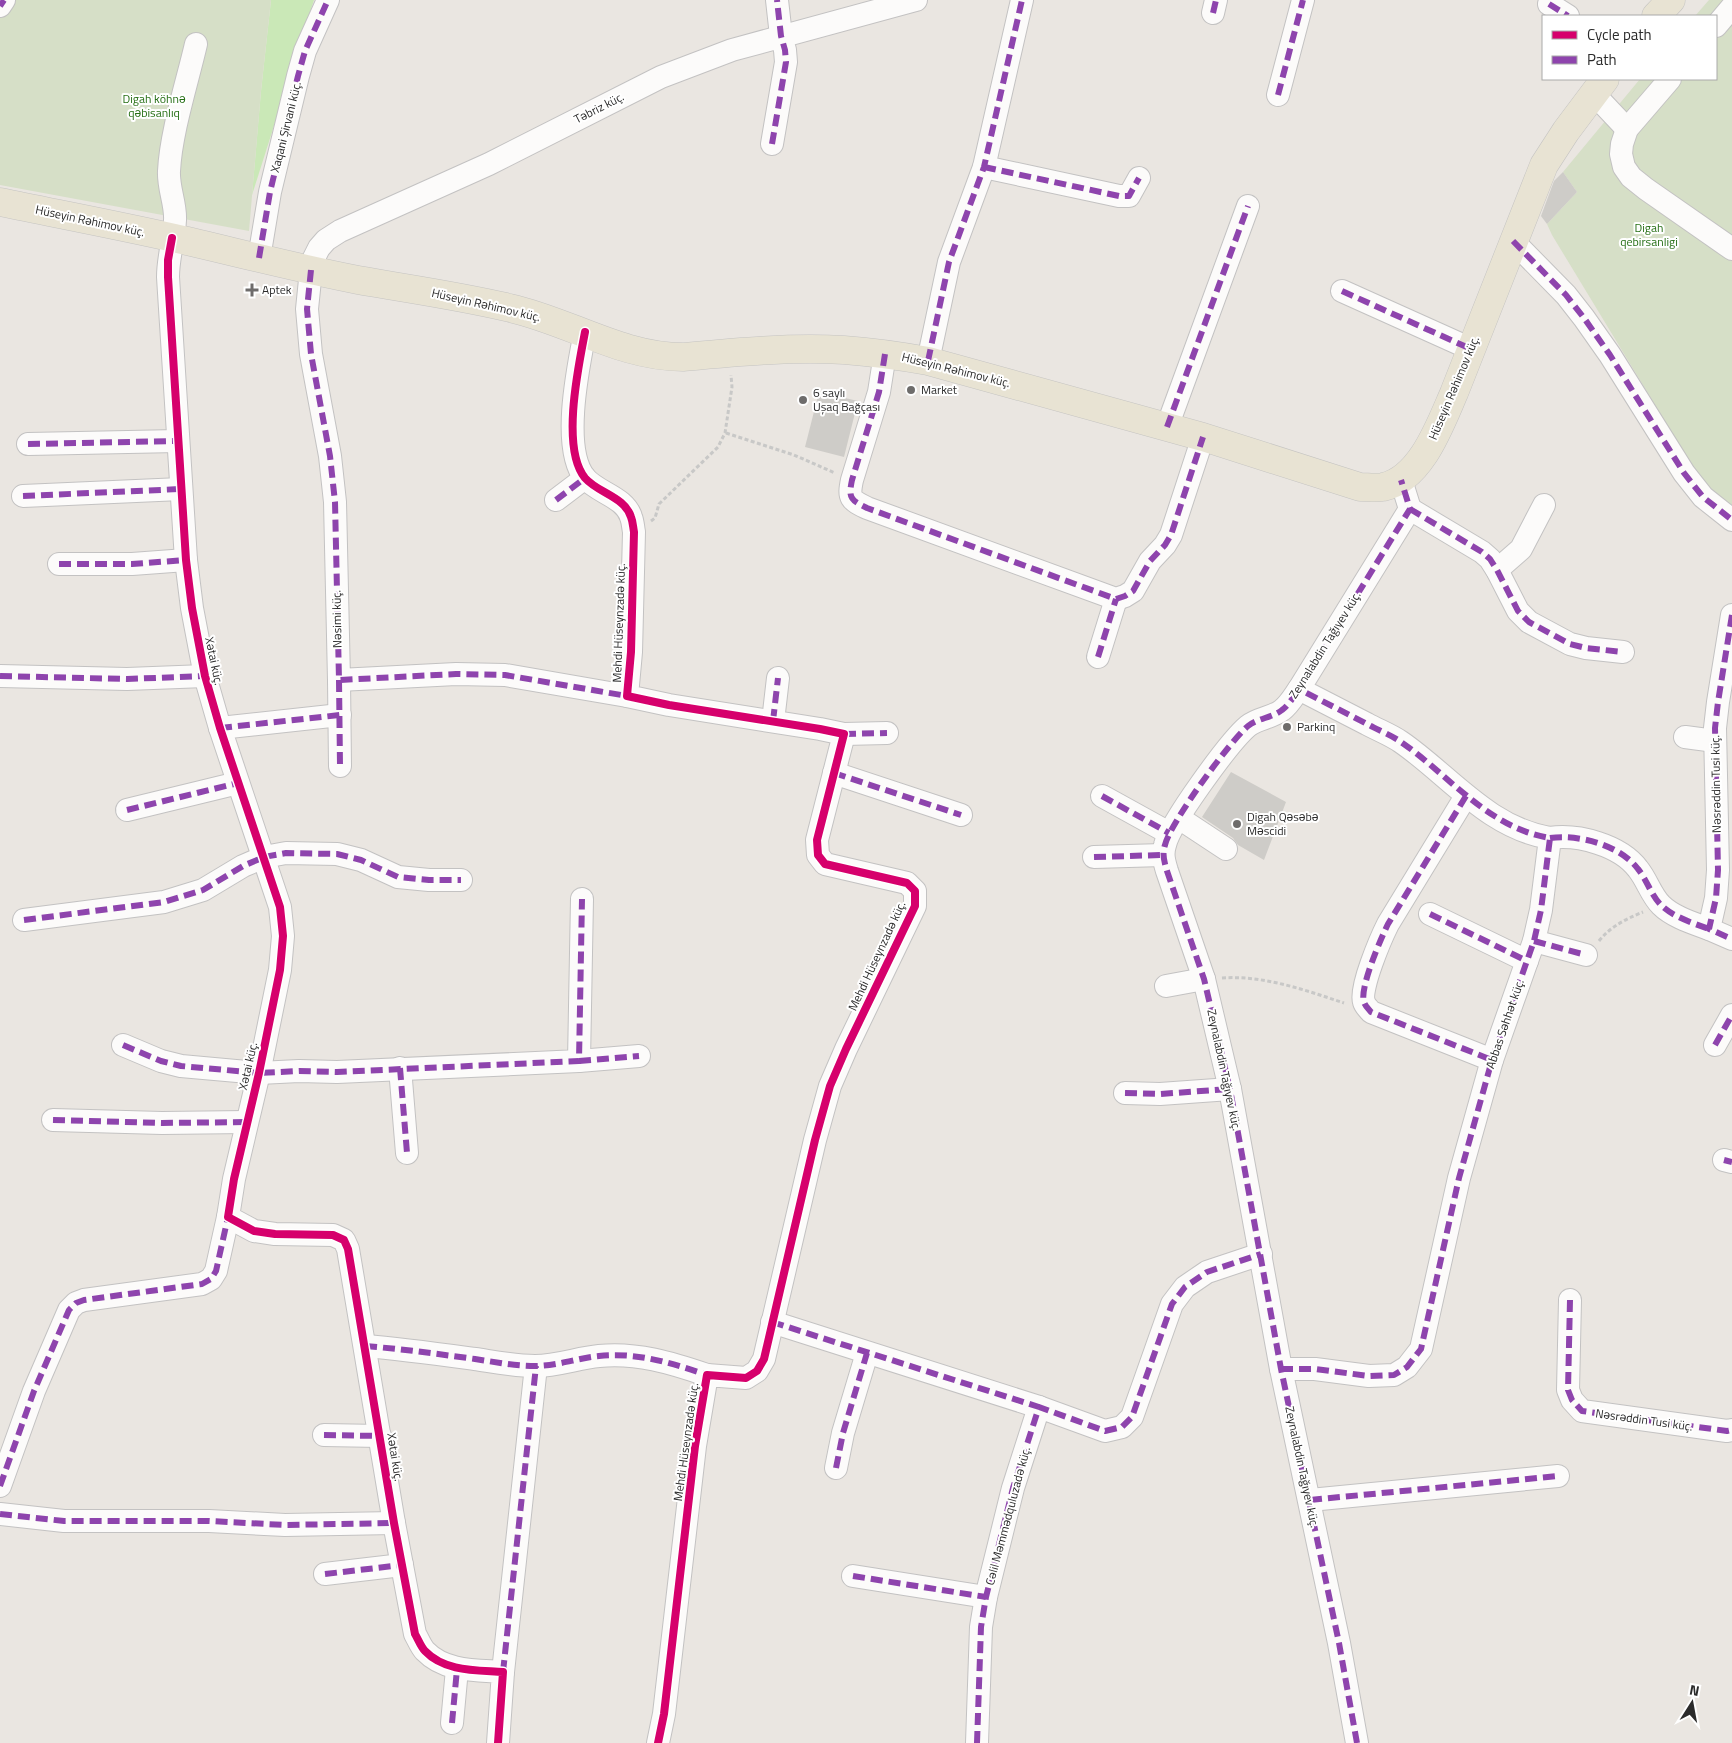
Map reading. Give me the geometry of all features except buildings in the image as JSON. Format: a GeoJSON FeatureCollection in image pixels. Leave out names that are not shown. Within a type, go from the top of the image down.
{"type":"FeatureCollection","features":[{"type":"Feature","properties":{"kind":"main road"},"geometry":{"type":"LineString","coordinates":[[1657,15],[1670,0]]}},
{"type":"Feature","properties":{"kind":"main road","name":"Hüseyin Rəhimov küç."},"geometry":{"type":"LineString","coordinates":[[0,202],[358,280],[520,310],[585,332],[620,347],[659,356],[683,357],[796,349],[844,350],[928,361],[1203,437],[1360,487],[1383,487],[1401,480],[1423,456],[1437,430],[1471,349],[1544,165],[1558,142],[1600,86]]}},
{"type":"Feature","properties":{"kind":"street"},"geometry":{"type":"LineString","coordinates":[[0,6],[4,0]]}},
{"type":"Feature","properties":{"kind":"street","name":"Xaqani Şirvani küç."},"geometry":{"type":"LineString","coordinates":[[259,258],[270,192],[298,76],[305,51],[328,0]]}},
{"type":"Feature","properties":{"kind":"street"},"geometry":{"type":"LineString","coordinates":[[772,144],[786,62],[785,50],[780,36],[777,0]]}},
{"type":"Feature","properties":{"kind":"street","name":"Təbriz küç."},"geometry":{"type":"LineString","coordinates":[[311,270],[318,248],[340,231],[489,164],[661,77],[732,50],[916,0]]}},
{"type":"Feature","properties":{"kind":"street"},"geometry":{"type":"LineString","coordinates":[[928,361],[950,262],[984,167],[1022,0]]}},
{"type":"Feature","properties":{"kind":"street"},"geometry":{"type":"LineString","coordinates":[[1278,95],[1303,0]]}},
{"type":"Feature","properties":{"kind":"street"},"geometry":{"type":"LineString","coordinates":[[1549,4],[1566,15]]}},
{"type":"Feature","properties":{"kind":"street"},"geometry":{"type":"LineString","coordinates":[[1717,25],[1732,7]]}},
{"type":"Feature","properties":{"kind":"street","name":"Xətai küç."},"geometry":{"type":"LineString","coordinates":[[196,44],[170,157],[169,174],[176,211],[168,260],[168,277],[186,560],[205,676],[220,728],[280,907],[282,936],[280,970],[228,1217],[254,1231],[275,1234],[333,1235],[344,1240],[348,1249],[366,1346],[394,1523],[415,1634],[424,1650],[434,1659],[457,1669],[503,1672]]}},
{"type":"Feature","properties":{"kind":"street"},"geometry":{"type":"LineString","coordinates":[[1669,80],[1627,129],[1621,154],[1624,167],[1631,177],[1732,249]]}},
{"type":"Feature","properties":{"kind":"street"},"geometry":{"type":"LineString","coordinates":[[1600,86],[1627,129]]}},
{"type":"Feature","properties":{"kind":"street"},"geometry":{"type":"LineString","coordinates":[[984,167],[1119,196],[1129,196],[1139,178]]}},
{"type":"Feature","properties":{"kind":"street"},"geometry":{"type":"LineString","coordinates":[[1167,427],[1248,206]]}},
{"type":"Feature","properties":{"kind":"street"},"geometry":{"type":"LineString","coordinates":[[1513,241],[1566,295],[1584,318],[1610,355],[1684,473],[1703,498],[1732,520]]}},
{"type":"Feature","properties":{"kind":"street","name":"Nəsimi küç."},"geometry":{"type":"LineString","coordinates":[[311,270],[307,309],[311,354],[330,456],[335,502],[340,766]]}},
{"type":"Feature","properties":{"kind":"street"},"geometry":{"type":"LineString","coordinates":[[1342,291],[1471,349]]}},
{"type":"Feature","properties":{"kind":"street"},"geometry":{"type":"LineString","coordinates":[[556,500],[585,478],[576,464],[573,410],[577,373],[585,332]]}},
{"type":"Feature","properties":{"kind":"street"},"geometry":{"type":"LineString","coordinates":[[885,354],[879,392],[849,493],[853,500],[868,508],[1116,598],[1125,596],[1133,591],[1150,561],[1165,545],[1171,535],[1203,437]]}},
{"type":"Feature","properties":{"kind":"street"},"geometry":{"type":"LineString","coordinates":[[28,444],[178,441]]}},
{"type":"Feature","properties":{"kind":"street","name":"Mehdi Hüseynzadə küç."},"geometry":{"type":"LineString","coordinates":[[585,478],[625,507],[631,516],[634,532],[631,652],[627,696],[668,705],[820,728],[844,734],[818,840],[818,855],[825,864],[907,883],[915,891],[915,906],[830,1086],[815,1140],[764,1359],[757,1372],[746,1378],[707,1375],[695,1446],[664,1714],[658,1743]]}},
{"type":"Feature","properties":{"kind":"street"},"geometry":{"type":"LineString","coordinates":[[1401,480],[1410,509],[1482,552],[1490,559],[1518,611],[1529,622],[1570,644],[1586,648],[1623,652]]}},
{"type":"Feature","properties":{"kind":"street"},"geometry":{"type":"LineString","coordinates":[[22,496],[182,489]]}},
{"type":"Feature","properties":{"kind":"street"},"geometry":{"type":"LineString","coordinates":[[1497,570],[1521,549],[1544,505]]}},
{"type":"Feature","properties":{"kind":"street","name":"Zeynalabdin Tağıyev küç."},"geometry":{"type":"LineString","coordinates":[[1357,1743],[1310,1500],[1281,1369],[1230,1089],[1204,979],[1163,855],[1165,843],[1195,793],[1240,734],[1259,720],[1283,709],[1299,689],[1410,509]]}},
{"type":"Feature","properties":{"kind":"street"},"geometry":{"type":"LineString","coordinates":[[59,564],[132,564],[186,560]]}},
{"type":"Feature","properties":{"kind":"street"},"geometry":{"type":"LineString","coordinates":[[1098,657],[1116,598]]}},
{"type":"Feature","properties":{"kind":"street","name":"Nəsrəddin Tusi küç."},"geometry":{"type":"LineString","coordinates":[[1709,929],[1716,898],[1718,870],[1715,741],[1718,702],[1732,615]]}},
{"type":"Feature","properties":{"kind":"street"},"geometry":{"type":"LineString","coordinates":[[338,680],[456,674],[505,675],[627,696]]}},
{"type":"Feature","properties":{"kind":"street"},"geometry":{"type":"LineString","coordinates":[[0,676],[127,679],[205,676]]}},
{"type":"Feature","properties":{"kind":"street"},"geometry":{"type":"LineString","coordinates":[[773,721],[778,678]]}},
{"type":"Feature","properties":{"kind":"street"},"geometry":{"type":"LineString","coordinates":[[1299,689],[1398,740],[1418,754],[1466,796],[1511,826],[1535,835],[1550,838],[1576,837],[1600,844],[1622,855],[1638,868],[1659,904],[1670,913],[1732,939]]}},
{"type":"Feature","properties":{"kind":"street"},"geometry":{"type":"LineString","coordinates":[[220,728],[340,715]]}},
{"type":"Feature","properties":{"kind":"street"},"geometry":{"type":"LineString","coordinates":[[844,734],[888,733]]}},
{"type":"Feature","properties":{"kind":"street"},"geometry":{"type":"LineString","coordinates":[[1685,737],[1715,741]]}},
{"type":"Feature","properties":{"kind":"street"},"geometry":{"type":"LineString","coordinates":[[834,773],[961,815]]}},
{"type":"Feature","properties":{"kind":"street"},"geometry":{"type":"LineString","coordinates":[[127,810],[238,783]]}},
{"type":"Feature","properties":{"kind":"street"},"geometry":{"type":"LineString","coordinates":[[1102,796],[1226,849]]}},
{"type":"Feature","properties":{"kind":"street"},"geometry":{"type":"LineString","coordinates":[[1466,796],[1379,942],[1364,989],[1364,1002],[1371,1012],[1492,1060]]}},
{"type":"Feature","properties":{"kind":"street","name":"Abbas Səhhət küç."},"geometry":{"type":"LineString","coordinates":[[1281,1369],[1315,1369],[1369,1376],[1394,1375],[1407,1367],[1421,1349],[1458,1178],[1492,1060],[1530,951],[1541,910],[1550,838]]}},
{"type":"Feature","properties":{"kind":"street"},"geometry":{"type":"LineString","coordinates":[[24,920],[164,902],[203,890],[243,866],[264,857],[286,853],[337,854],[361,860],[398,877],[429,880],[461,880]]}},
{"type":"Feature","properties":{"kind":"street"},"geometry":{"type":"LineString","coordinates":[[1094,858],[1163,855]]}},
{"type":"Feature","properties":{"kind":"street"},"geometry":{"type":"LineString","coordinates":[[579,1060],[582,899]]}},
{"type":"Feature","properties":{"kind":"street"},"geometry":{"type":"LineString","coordinates":[[1430,914],[1530,951],[1586,955]]}},
{"type":"Feature","properties":{"kind":"street"},"geometry":{"type":"LineString","coordinates":[[1166,986],[1204,979]]}},
{"type":"Feature","properties":{"kind":"street"},"geometry":{"type":"LineString","coordinates":[[1715,1045],[1732,1015]]}},
{"type":"Feature","properties":{"kind":"street"},"geometry":{"type":"LineString","coordinates":[[123,1045],[161,1061],[181,1066],[259,1073],[337,1072],[640,1056]]}},
{"type":"Feature","properties":{"kind":"street"},"geometry":{"type":"LineString","coordinates":[[400,1068],[407,1153]]}},
{"type":"Feature","properties":{"kind":"street"},"geometry":{"type":"LineString","coordinates":[[1125,1093],[1160,1094],[1230,1089]]}},
{"type":"Feature","properties":{"kind":"street"},"geometry":{"type":"LineString","coordinates":[[53,1120],[162,1123],[247,1122]]}},
{"type":"Feature","properties":{"kind":"street"},"geometry":{"type":"LineString","coordinates":[[0,1486],[34,1391],[72,1306],[84,1300],[202,1284],[211,1279],[216,1271],[228,1217]]}},
{"type":"Feature","properties":{"kind":"street"},"geometry":{"type":"LineString","coordinates":[[772,1322],[1039,1407],[1106,1431],[1122,1427],[1132,1417],[1172,1304],[1185,1287],[1207,1272],[1261,1254]]}},
{"type":"Feature","properties":{"kind":"street","name":"Nəsrəddin Tusi küç."},"geometry":{"type":"LineString","coordinates":[[1570,1300],[1568,1390],[1572,1400],[1582,1411],[1727,1432],[1732,1430]]}},
{"type":"Feature","properties":{"kind":"street"},"geometry":{"type":"LineString","coordinates":[[366,1346],[536,1366],[599,1356],[618,1355],[669,1362],[707,1375]]}},
{"type":"Feature","properties":{"kind":"street"},"geometry":{"type":"LineString","coordinates":[[836,1468],[843,1433],[867,1353]]}},
{"type":"Feature","properties":{"kind":"street"},"geometry":{"type":"LineString","coordinates":[[498,1743],[503,1672],[536,1366]]}},
{"type":"Feature","properties":{"kind":"street","name":"Cəlil Məmmədquluzadə küç."},"geometry":{"type":"LineString","coordinates":[[977,1743],[981,1627],[986,1597],[1013,1488],[1039,1407]]}},
{"type":"Feature","properties":{"kind":"street"},"geometry":{"type":"LineString","coordinates":[[324,1435],[380,1436]]}},
{"type":"Feature","properties":{"kind":"street"},"geometry":{"type":"LineString","coordinates":[[1310,1500],[1558,1476]]}},
{"type":"Feature","properties":{"kind":"street"},"geometry":{"type":"LineString","coordinates":[[0,1514],[64,1521],[209,1521],[285,1525],[394,1523]]}},
{"type":"Feature","properties":{"kind":"street"},"geometry":{"type":"LineString","coordinates":[[325,1574],[402,1565]]}},
{"type":"Feature","properties":{"kind":"street"},"geometry":{"type":"LineString","coordinates":[[853,1576],[986,1597]]}},
{"type":"Feature","properties":{"kind":"street"},"geometry":{"type":"LineString","coordinates":[[452,1723],[457,1669]]}},
{"type":"Feature","properties":{"kind":"path"},"geometry":{"type":"LineString","coordinates":[[634,532],[647,525],[654,518],[660,504],[718,447],[726,433],[732,387],[728,353]]}},
{"type":"Feature","properties":{"kind":"path"},"geometry":{"type":"LineString","coordinates":[[726,433],[794,455],[852,480]]}},
{"type":"Feature","properties":{"kind":"path"},"geometry":{"type":"LineString","coordinates":[[1586,955],[1606,933],[1619,923],[1659,904]]}},
{"type":"Feature","properties":{"kind":"path"},"geometry":{"type":"LineString","coordinates":[[1204,979],[1234,977],[1266,981],[1300,988],[1371,1012]]}},
{"type":"Feature","properties":{"kind":"green space","name":"Digah köhnə qəbisanlıq"},"geometry":{"type":"Polygon","coordinates":[[[12,0],[271,0],[249,231],[0,185],[0,17],[12,0]]]}},
{"type":"Feature","properties":{"kind":"green space"},"geometry":{"type":"Polygon","coordinates":[[[271,0],[314,0],[252,195],[261,91],[271,0]]]}},
{"type":"Feature","properties":{"kind":"green space","name":"Digah qebirsanligi"},"geometry":{"type":"Polygon","coordinates":[[[1709,0],[1732,0],[1732,505],[1706,489],[1547,224],[1577,192],[1563,172],[1639,80],[1717,80],[1717,15],[1696,15],[1709,0]]]}},
{"type":"Feature","properties":{"kind":"marked path"},"geometry":{"type":"LineString","coordinates":[[0,6],[4,0]]}},
{"type":"Feature","properties":{"kind":"marked path"},"geometry":{"type":"LineString","coordinates":[[259,258],[270,192],[298,76],[305,51],[328,0]]}},
{"type":"Feature","properties":{"kind":"marked path"},"geometry":{"type":"LineString","coordinates":[[772,144],[786,62],[777,0]]}},
{"type":"Feature","properties":{"kind":"marked path"},"geometry":{"type":"LineString","coordinates":[[928,361],[949,262],[984,167],[1022,0]]}},
{"type":"Feature","properties":{"kind":"marked path"},"geometry":{"type":"LineString","coordinates":[[1213,13],[1216,0]]}},
{"type":"Feature","properties":{"kind":"marked path"},"geometry":{"type":"LineString","coordinates":[[1278,95],[1303,0]]}},
{"type":"Feature","properties":{"kind":"marked path"},"geometry":{"type":"LineString","coordinates":[[1549,4],[1566,15]]}},
{"type":"Feature","properties":{"kind":"marked path"},"geometry":{"type":"LineString","coordinates":[[984,167],[1119,196],[1129,196],[1139,178]]}},
{"type":"Feature","properties":{"kind":"marked path"},"geometry":{"type":"LineString","coordinates":[[1167,427],[1248,206]]}},
{"type":"Feature","properties":{"kind":"marked path"},"geometry":{"type":"LineString","coordinates":[[1513,241],[1566,295],[1584,318],[1610,355],[1684,473],[1703,497],[1732,520]]}},
{"type":"Feature","properties":{"kind":"marked path"},"geometry":{"type":"LineString","coordinates":[[311,270],[307,309],[311,354],[330,456],[335,502],[339,680],[456,674],[505,675],[627,696]]}},
{"type":"Feature","properties":{"kind":"marked path"},"geometry":{"type":"LineString","coordinates":[[1342,291],[1471,349]]}},
{"type":"Feature","properties":{"kind":"marked path"},"geometry":{"type":"LineString","coordinates":[[885,354],[879,392],[852,480],[850,491],[854,501],[867,508],[1116,599],[1133,591],[1150,561],[1165,545],[1171,535],[1203,437]]}},
{"type":"Feature","properties":{"kind":"marked path"},"geometry":{"type":"LineString","coordinates":[[28,444],[178,441]]}},
{"type":"Feature","properties":{"kind":"marked path"},"geometry":{"type":"LineString","coordinates":[[556,500],[585,478]]}},
{"type":"Feature","properties":{"kind":"marked path"},"geometry":{"type":"LineString","coordinates":[[1357,1743],[1339,1643],[1281,1369],[1230,1089],[1204,979],[1167,871],[1164,851],[1169,834],[1178,819],[1228,748],[1248,726],[1285,708],[1299,689],[1410,509],[1401,480]]}},
{"type":"Feature","properties":{"kind":"marked path"},"geometry":{"type":"LineString","coordinates":[[23,496],[181,489]]}},
{"type":"Feature","properties":{"kind":"marked path"},"geometry":{"type":"LineString","coordinates":[[1410,509],[1482,552],[1490,559],[1518,611],[1529,622],[1570,644],[1586,648],[1623,652]]}},
{"type":"Feature","properties":{"kind":"marked path"},"geometry":{"type":"LineString","coordinates":[[59,564],[132,564],[186,560]]}},
{"type":"Feature","properties":{"kind":"marked path"},"geometry":{"type":"LineString","coordinates":[[1098,657],[1116,599]]}},
{"type":"Feature","properties":{"kind":"marked path"},"geometry":{"type":"LineString","coordinates":[[1732,615],[1715,728],[1718,870],[1716,898],[1709,929],[1732,939]]}},
{"type":"Feature","properties":{"kind":"marked path"},"geometry":{"type":"LineString","coordinates":[[0,676],[127,679],[205,676]]}},
{"type":"Feature","properties":{"kind":"marked path"},"geometry":{"type":"LineString","coordinates":[[773,721],[778,678]]}},
{"type":"Feature","properties":{"kind":"marked path"},"geometry":{"type":"LineString","coordinates":[[339,680],[340,766]]}},
{"type":"Feature","properties":{"kind":"marked path"},"geometry":{"type":"LineString","coordinates":[[1281,1369],[1315,1369],[1369,1376],[1394,1375],[1407,1367],[1421,1349],[1459,1178],[1492,1060],[1534,941],[1541,910],[1550,838],[1528,832],[1488,812],[1397,739],[1299,689]]}},
{"type":"Feature","properties":{"kind":"marked path"},"geometry":{"type":"LineString","coordinates":[[220,728],[340,715]]}},
{"type":"Feature","properties":{"kind":"marked path"},"geometry":{"type":"LineString","coordinates":[[844,734],[887,733]]}},
{"type":"Feature","properties":{"kind":"marked path"},"geometry":{"type":"LineString","coordinates":[[834,773],[961,815]]}},
{"type":"Feature","properties":{"kind":"marked path"},"geometry":{"type":"LineString","coordinates":[[127,810],[238,783]]}},
{"type":"Feature","properties":{"kind":"marked path"},"geometry":{"type":"LineString","coordinates":[[1102,796],[1169,833]]}},
{"type":"Feature","properties":{"kind":"marked path"},"geometry":{"type":"LineString","coordinates":[[1466,796],[1388,924],[1372,963],[1363,995],[1365,1003],[1371,1012],[1492,1060]]}},
{"type":"Feature","properties":{"kind":"marked path"},"geometry":{"type":"LineString","coordinates":[[1550,838],[1561,837],[1585,840],[1598,843],[1621,853],[1638,869],[1654,897],[1661,905],[1671,913],[1709,929]]}},
{"type":"Feature","properties":{"kind":"marked path"},"geometry":{"type":"LineString","coordinates":[[24,920],[164,902],[203,890],[243,866],[264,857],[286,853],[337,854],[361,860],[398,877],[429,880],[461,880]]}},
{"type":"Feature","properties":{"kind":"marked path"},"geometry":{"type":"LineString","coordinates":[[1094,857],[1163,855]]}},
{"type":"Feature","properties":{"kind":"marked path"},"geometry":{"type":"LineString","coordinates":[[123,1045],[161,1061],[181,1066],[259,1073],[337,1072],[579,1061],[582,899]]}},
{"type":"Feature","properties":{"kind":"marked path"},"geometry":{"type":"LineString","coordinates":[[1430,914],[1527,961]]}},
{"type":"Feature","properties":{"kind":"marked path"},"geometry":{"type":"LineString","coordinates":[[1534,941],[1586,955]]}},
{"type":"Feature","properties":{"kind":"marked path"},"geometry":{"type":"LineString","coordinates":[[1715,1045],[1732,1015]]}},
{"type":"Feature","properties":{"kind":"marked path"},"geometry":{"type":"LineString","coordinates":[[579,1061],[639,1056]]}},
{"type":"Feature","properties":{"kind":"marked path"},"geometry":{"type":"LineString","coordinates":[[400,1068],[407,1153]]}},
{"type":"Feature","properties":{"kind":"marked path"},"geometry":{"type":"LineString","coordinates":[[1125,1093],[1160,1094],[1230,1089]]}},
{"type":"Feature","properties":{"kind":"marked path"},"geometry":{"type":"LineString","coordinates":[[53,1120],[162,1123],[247,1122]]}},
{"type":"Feature","properties":{"kind":"marked path"},"geometry":{"type":"LineString","coordinates":[[1724,1160],[1732,1162]]}},
{"type":"Feature","properties":{"kind":"marked path"},"geometry":{"type":"LineString","coordinates":[[0,1486],[34,1391],[69,1310],[76,1303],[84,1300],[202,1284],[211,1279],[216,1271],[228,1217]]}},
{"type":"Feature","properties":{"kind":"marked path"},"geometry":{"type":"LineString","coordinates":[[977,1743],[981,1627],[986,1597],[1013,1488],[1039,1407],[1105,1431],[1122,1427],[1132,1417],[1172,1304],[1185,1287],[1207,1272],[1261,1254]]}},
{"type":"Feature","properties":{"kind":"marked path"},"geometry":{"type":"LineString","coordinates":[[1570,1300],[1568,1390],[1572,1400],[1582,1411],[1727,1431],[1732,1430]]}},
{"type":"Feature","properties":{"kind":"marked path"},"geometry":{"type":"LineString","coordinates":[[772,1322],[1039,1407]]}},
{"type":"Feature","properties":{"kind":"marked path"},"geometry":{"type":"LineString","coordinates":[[365,1346],[528,1366],[551,1365],[599,1356],[640,1357],[681,1366],[707,1375]]}},
{"type":"Feature","properties":{"kind":"marked path"},"geometry":{"type":"LineString","coordinates":[[836,1468],[843,1433],[867,1353]]}},
{"type":"Feature","properties":{"kind":"marked path"},"geometry":{"type":"LineString","coordinates":[[503,1672],[536,1366]]}},
{"type":"Feature","properties":{"kind":"marked path"},"geometry":{"type":"LineString","coordinates":[[324,1435],[380,1436]]}},
{"type":"Feature","properties":{"kind":"marked path"},"geometry":{"type":"LineString","coordinates":[[1310,1500],[1558,1476]]}},
{"type":"Feature","properties":{"kind":"marked path"},"geometry":{"type":"LineString","coordinates":[[0,1514],[64,1521],[209,1521],[285,1525],[394,1523]]}},
{"type":"Feature","properties":{"kind":"marked path"},"geometry":{"type":"LineString","coordinates":[[325,1574],[402,1565]]}},
{"type":"Feature","properties":{"kind":"marked path"},"geometry":{"type":"LineString","coordinates":[[853,1576],[986,1597]]}},
{"type":"Feature","properties":{"kind":"marked path"},"geometry":{"type":"LineString","coordinates":[[452,1723],[457,1669]]}},
{"type":"Feature","properties":{"kind":"cycle path"},"geometry":{"type":"LineString","coordinates":[[172,238],[168,260],[168,277],[186,560],[192,608],[205,676],[220,728],[280,907],[283,936],[280,970],[259,1073],[234,1179],[228,1217],[254,1231],[275,1234],[333,1235],[344,1240],[348,1249],[394,1523],[415,1634],[425,1651],[442,1663],[462,1669],[503,1672],[498,1743]]}},
{"type":"Feature","properties":{"kind":"cycle path"},"geometry":{"type":"LineString","coordinates":[[585,332],[573,408],[574,448],[578,465],[590,483],[617,500],[628,510],[634,532],[631,652],[627,696],[669,705],[844,734],[817,840],[818,855],[825,864],[907,883],[915,891],[915,906],[830,1086],[815,1140],[764,1359],[757,1371],[746,1378],[707,1375],[695,1446],[664,1714],[658,1743]]}},
{"type":"Feature","properties":{"kind":"place","name":"Aptek"},"geometry":{"type":"Point","coordinates":[252,290]}},
{"type":"Feature","properties":{"kind":"place","name":"Market"},"geometry":{"type":"Point","coordinates":[911,390]}},
{"type":"Feature","properties":{"kind":"place","name":"6 saylı Uşaq Bağçası"},"geometry":{"type":"Point","coordinates":[803,400]}},
{"type":"Feature","properties":{"kind":"place","name":"Parkinq"},"geometry":{"type":"Point","coordinates":[1287,727]}},
{"type":"Feature","properties":{"kind":"place","name":"Digah Qəsəbə Məscidi"},"geometry":{"type":"Point","coordinates":[1237,824]}}]}
